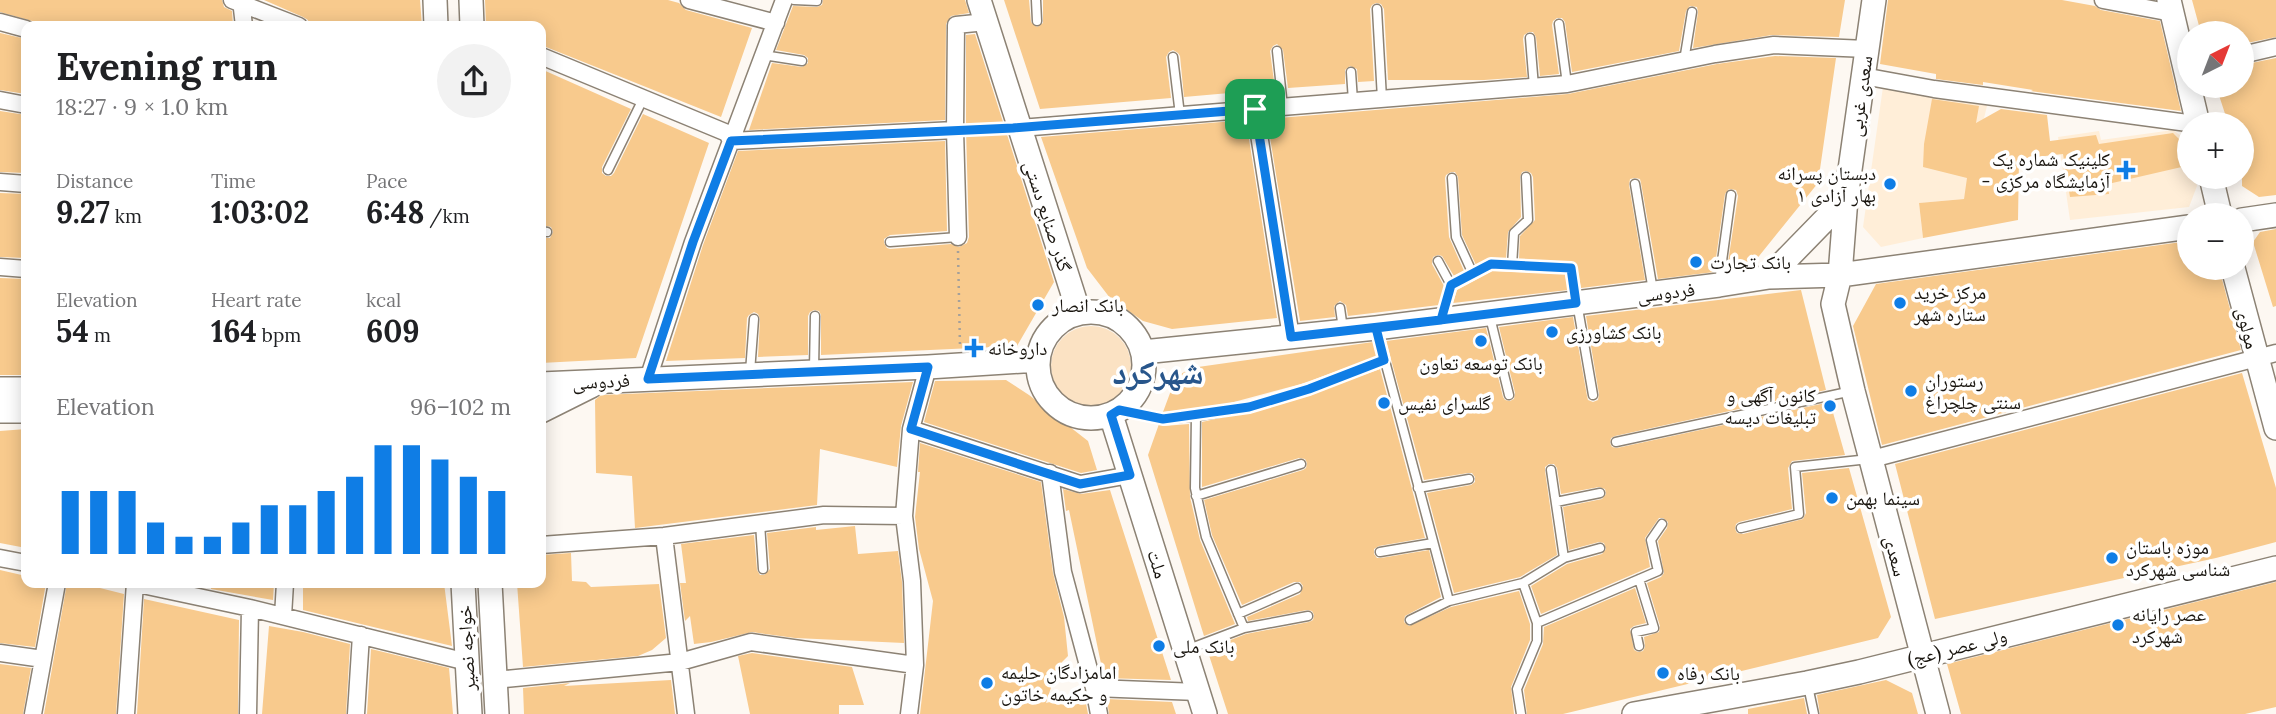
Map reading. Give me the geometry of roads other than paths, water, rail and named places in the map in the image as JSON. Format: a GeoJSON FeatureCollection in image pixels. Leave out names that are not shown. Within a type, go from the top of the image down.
{"type":"FeatureCollection","features":[{"type":"Feature","properties":{"kind":"main road"},"geometry":{"type":"LineString","coordinates":[[435,0],[436,21]]}},
{"type":"Feature","properties":{"kind":"main road"},"geometry":{"type":"LineString","coordinates":[[471,0],[472,21]]}},
{"type":"Feature","properties":{"kind":"main road","name":"گذر صنایع دستی"},"geometry":{"type":"LineString","coordinates":[[979,0],[1079,313]]}},
{"type":"Feature","properties":{"kind":"main road","name":"سعدی غربی"},"geometry":{"type":"LineString","coordinates":[[1840,275],[1846,198],[1874,0]]}},
{"type":"Feature","properties":{"kind":"main road"},"geometry":{"type":"LineString","coordinates":[[2171,7],[2177,32]]}},
{"type":"Feature","properties":{"kind":"main road"},"geometry":{"type":"LineString","coordinates":[[1769,277],[1846,198]]}},
{"type":"Feature","properties":{"kind":"main road"},"geometry":{"type":"LineString","coordinates":[[2254,218],[2276,215]]}},
{"type":"Feature","properties":{"kind":"main road","name":"فردوسی"},"geometry":{"type":"LineString","coordinates":[[1143,352],[1343,332],[1769,277],[1840,275],[2177,229]]}},
{"type":"Feature","properties":{"kind":"main road","name":"سعدی"},"geometry":{"type":"LineString","coordinates":[[1840,275],[1833,304],[1853,391],[1938,714]]}},
{"type":"Feature","properties":{"kind":"main road","name":"مولوی"},"geometry":{"type":"LineString","coordinates":[[2238,280],[2266,355],[2276,428]]}},
{"type":"Feature","properties":{"kind":"main road"},"geometry":{"type":"LineString","coordinates":[[1096,312],[1112,316],[1126,325],[1143,352],[1142,383],[1135,396],[1115,412],[1093,419],[1075,416],[1059,408],[1047,395],[1039,379],[1038,360],[1047,335],[1055,325],[1079,313],[1096,312]]}},
{"type":"Feature","properties":{"kind":"main road","name":"فردوسی"},"geometry":{"type":"LineString","coordinates":[[546,384],[1038,360]]}},
{"type":"Feature","properties":{"kind":"main road"},"geometry":{"type":"LineString","coordinates":[[546,408],[604,381]]}},
{"type":"Feature","properties":{"kind":"main road"},"geometry":{"type":"LineString","coordinates":[[0,389],[21,389]]}},
{"type":"Feature","properties":{"kind":"main road"},"geometry":{"type":"LineString","coordinates":[[0,411],[21,411]]}},
{"type":"Feature","properties":{"kind":"main road","name":"ملت"},"geometry":{"type":"LineString","coordinates":[[1115,412],[1130,475],[1205,714]]}},
{"type":"Feature","properties":{"kind":"main road","name":"ولی عصر (عج)"},"geometry":{"type":"LineString","coordinates":[[1634,714],[1807,683],[2276,568]]}},
{"type":"Feature","properties":{"kind":"main road","name":"خواجه نصیر"},"geometry":{"type":"LineString","coordinates":[[463,588],[470,714]]}},
{"type":"Feature","properties":{"kind":"main road","name":"خواجه نصیر"},"geometry":{"type":"LineString","coordinates":[[490,588],[497,714]]}},
{"type":"Feature","properties":{"kind":"street"},"geometry":{"type":"LineString","coordinates":[[689,0],[776,23]]}},
{"type":"Feature","properties":{"kind":"street"},"geometry":{"type":"LineString","coordinates":[[648,379],[693,242],[784,0]]}},
{"type":"Feature","properties":{"kind":"street"},"geometry":{"type":"LineString","coordinates":[[2103,0],[2171,7]]}},
{"type":"Feature","properties":{"kind":"street"},"geometry":{"type":"LineString","coordinates":[[238,1],[243,21]]}},
{"type":"Feature","properties":{"kind":"street"},"geometry":{"type":"LineString","coordinates":[[238,1],[287,21]]}},
{"type":"Feature","properties":{"kind":"street"},"geometry":{"type":"LineString","coordinates":[[0,22],[21,28]]}},
{"type":"Feature","properties":{"kind":"street"},"geometry":{"type":"LineString","coordinates":[[958,237],[956,25],[986,22]]}},
{"type":"Feature","properties":{"kind":"street"},"geometry":{"type":"LineString","coordinates":[[1020,128],[1567,84],[1774,45],[1867,49]]}},
{"type":"Feature","properties":{"kind":"street"},"geometry":{"type":"LineString","coordinates":[[2254,52],[2276,47]]}},
{"type":"Feature","properties":{"kind":"street"},"geometry":{"type":"LineString","coordinates":[[546,58],[727,133],[731,141]]}},
{"type":"Feature","properties":{"kind":"street"},"geometry":{"type":"LineString","coordinates":[[1863,76],[1934,89],[2177,121]]}},
{"type":"Feature","properties":{"kind":"street"},"geometry":{"type":"LineString","coordinates":[[0,100],[21,103]]}},
{"type":"Feature","properties":{"kind":"street"},"geometry":{"type":"LineString","coordinates":[[1255,109],[1291,337]]}},
{"type":"Feature","properties":{"kind":"street"},"geometry":{"type":"LineString","coordinates":[[731,141],[955,130]]}},
{"type":"Feature","properties":{"kind":"street"},"geometry":{"type":"LineString","coordinates":[[0,182],[21,184]]}},
{"type":"Feature","properties":{"kind":"street"},"geometry":{"type":"LineString","coordinates":[[0,267],[21,269]]}},
{"type":"Feature","properties":{"kind":"street"},"geometry":{"type":"LineString","coordinates":[[1872,459],[2266,355]]}},
{"type":"Feature","properties":{"kind":"street"},"geometry":{"type":"LineString","coordinates":[[909,714],[915,665],[912,581],[905,516],[911,429],[928,367]]}},
{"type":"Feature","properties":{"kind":"street"},"geometry":{"type":"LineString","coordinates":[[911,429],[1080,484],[1130,475]]}},
{"type":"Feature","properties":{"kind":"street"},"geometry":{"type":"LineString","coordinates":[[1050,473],[1063,572],[1099,714]]}},
{"type":"Feature","properties":{"kind":"street"},"geometry":{"type":"LineString","coordinates":[[546,545],[664,536],[824,514],[905,516]]}},
{"type":"Feature","properties":{"kind":"street"},"geometry":{"type":"LineString","coordinates":[[664,536],[686,714]]}},
{"type":"Feature","properties":{"kind":"street"},"geometry":{"type":"LineString","coordinates":[[0,558],[21,562]]}},
{"type":"Feature","properties":{"kind":"street"},"geometry":{"type":"LineString","coordinates":[[33,714],[56,588]]}},
{"type":"Feature","properties":{"kind":"street"},"geometry":{"type":"LineString","coordinates":[[126,714],[134,588]]}},
{"type":"Feature","properties":{"kind":"street"},"geometry":{"type":"LineString","coordinates":[[157,588],[250,608],[467,662]]}},
{"type":"Feature","properties":{"kind":"street"},"geometry":{"type":"LineString","coordinates":[[283,616],[285,588]]}},
{"type":"Feature","properties":{"kind":"street"},"geometry":{"type":"LineString","coordinates":[[248,714],[250,608]]}},
{"type":"Feature","properties":{"kind":"street"},"geometry":{"type":"LineString","coordinates":[[356,714],[361,635]]}},
{"type":"Feature","properties":{"kind":"street"},"geometry":{"type":"LineString","coordinates":[[495,680],[680,662],[751,642],[915,665]]}},
{"type":"Feature","properties":{"kind":"street"},"geometry":{"type":"LineString","coordinates":[[0,653],[43,659]]}},
{"type":"Feature","properties":{"kind":"street"},"geometry":{"type":"LineString","coordinates":[[1094,688],[1198,692]]}},
{"type":"Feature","properties":{"kind":"lane"},"geometry":{"type":"LineString","coordinates":[[794,0],[817,1]]}},
{"type":"Feature","properties":{"kind":"lane"},"geometry":{"type":"LineString","coordinates":[[1037,0],[1037,21]]}},
{"type":"Feature","properties":{"kind":"lane"},"geometry":{"type":"LineString","coordinates":[[1377,9],[1382,99]]}},
{"type":"Feature","properties":{"kind":"lane"},"geometry":{"type":"LineString","coordinates":[[1684,61],[1692,12]]}},
{"type":"Feature","properties":{"kind":"lane"},"geometry":{"type":"LineString","coordinates":[[1559,24],[1567,84]]}},
{"type":"Feature","properties":{"kind":"lane"},"geometry":{"type":"LineString","coordinates":[[1530,38],[1534,87]]}},
{"type":"Feature","properties":{"kind":"lane"},"geometry":{"type":"LineString","coordinates":[[1277,51],[1283,107]]}},
{"type":"Feature","properties":{"kind":"lane"},"geometry":{"type":"LineString","coordinates":[[763,55],[802,61]]}},
{"type":"Feature","properties":{"kind":"lane"},"geometry":{"type":"LineString","coordinates":[[1173,57],[1180,115]]}},
{"type":"Feature","properties":{"kind":"lane"},"geometry":{"type":"LineString","coordinates":[[1351,72],[1353,101]]}},
{"type":"Feature","properties":{"kind":"lane"},"geometry":{"type":"LineString","coordinates":[[608,170],[643,99]]}},
{"type":"Feature","properties":{"kind":"lane"},"geometry":{"type":"LineString","coordinates":[[1512,265],[1514,233],[1528,220],[1526,177]]}},
{"type":"Feature","properties":{"kind":"lane"},"geometry":{"type":"LineString","coordinates":[[1452,178],[1456,237],[1473,274]]}},
{"type":"Feature","properties":{"kind":"lane"},"geometry":{"type":"LineString","coordinates":[[1635,184],[1653,294]]}},
{"type":"Feature","properties":{"kind":"lane"},"geometry":{"type":"LineString","coordinates":[[1719,285],[1731,195]]}},
{"type":"Feature","properties":{"kind":"lane"},"geometry":{"type":"LineString","coordinates":[[890,242],[958,237]]}},
{"type":"Feature","properties":{"kind":"lane"},"geometry":{"type":"LineString","coordinates":[[1438,261],[1451,285],[1441,320]]}},
{"type":"Feature","properties":{"kind":"lane"},"geometry":{"type":"LineString","coordinates":[[1451,285],[1491,264],[1571,268],[1593,396]]}},
{"type":"Feature","properties":{"kind":"lane"},"geometry":{"type":"LineString","coordinates":[[1340,308],[1343,332]]}},
{"type":"Feature","properties":{"kind":"lane"},"geometry":{"type":"LineString","coordinates":[[1489,314],[1509,396]]}},
{"type":"Feature","properties":{"kind":"lane"},"geometry":{"type":"LineString","coordinates":[[814,316],[814,372]]}},
{"type":"Feature","properties":{"kind":"lane"},"geometry":{"type":"LineString","coordinates":[[749,375],[754,319]]}},
{"type":"Feature","properties":{"kind":"lane"},"geometry":{"type":"LineString","coordinates":[[1376,328],[1449,601]]}},
{"type":"Feature","properties":{"kind":"lane"},"geometry":{"type":"LineString","coordinates":[[1163,419],[1249,407],[1309,389],[1384,360]]}},
{"type":"Feature","properties":{"kind":"lane"},"geometry":{"type":"LineString","coordinates":[[1616,442],[1853,391]]}},
{"type":"Feature","properties":{"kind":"lane"},"geometry":{"type":"LineString","coordinates":[[1196,415],[1196,496],[1206,537],[1244,628]]}},
{"type":"Feature","properties":{"kind":"lane"},"geometry":{"type":"LineString","coordinates":[[1741,528],[1798,514],[1795,467],[1872,459]]}},
{"type":"Feature","properties":{"kind":"lane"},"geometry":{"type":"LineString","coordinates":[[1196,496],[1301,464]]}},
{"type":"Feature","properties":{"kind":"lane"},"geometry":{"type":"LineString","coordinates":[[1551,470],[1564,558]]}},
{"type":"Feature","properties":{"kind":"lane"},"geometry":{"type":"LineString","coordinates":[[1418,488],[1469,479]]}},
{"type":"Feature","properties":{"kind":"lane"},"geometry":{"type":"LineString","coordinates":[[1556,502],[1600,493]]}},
{"type":"Feature","properties":{"kind":"lane"},"geometry":{"type":"LineString","coordinates":[[760,523],[763,569]]}},
{"type":"Feature","properties":{"kind":"lane"},"geometry":{"type":"LineString","coordinates":[[1537,623],[1658,571],[1651,540],[1662,524]]}},
{"type":"Feature","properties":{"kind":"lane"},"geometry":{"type":"LineString","coordinates":[[1380,552],[1433,543]]}},
{"type":"Feature","properties":{"kind":"lane"},"geometry":{"type":"LineString","coordinates":[[1410,620],[1449,601],[1523,583],[1564,558],[1600,548]]}},
{"type":"Feature","properties":{"kind":"lane"},"geometry":{"type":"LineString","coordinates":[[1639,579],[1654,628],[1636,632],[1639,646]]}},
{"type":"Feature","properties":{"kind":"lane"},"geometry":{"type":"LineString","coordinates":[[1521,714],[1517,689],[1537,641],[1537,623],[1523,583]]}},
{"type":"Feature","properties":{"kind":"lane"},"geometry":{"type":"LineString","coordinates":[[1238,614],[1297,588]]}},
{"type":"Feature","properties":{"kind":"lane"},"geometry":{"type":"LineString","coordinates":[[1185,651],[1244,628],[1308,616]]}},
{"type":"Feature","properties":{"kind":"lane"},"geometry":{"type":"LineString","coordinates":[[1807,683],[1814,714]]}},
{"type":"Feature","properties":{"kind":"place","name":"کلینیک شماره یک - آزمایشگاه مرکزی"},"geometry":{"type":"Point","coordinates":[2126,170]}},
{"type":"Feature","properties":{"kind":"place","name":"دبستان پسرانه بهار آزادی ۱"},"geometry":{"type":"Point","coordinates":[1890,184]}},
{"type":"Feature","properties":{"kind":"place","name":"بانک تجارت"},"geometry":{"type":"Point","coordinates":[1696,262]}},
{"type":"Feature","properties":{"kind":"place","name":"مرکز خرید ستاره شهر"},"geometry":{"type":"Point","coordinates":[1900,303]}},
{"type":"Feature","properties":{"kind":"place","name":"بانک انصار"},"geometry":{"type":"Point","coordinates":[1038,305]}},
{"type":"Feature","properties":{"kind":"place","name":"بانک کشاورزی"},"geometry":{"type":"Point","coordinates":[1552,332]}},
{"type":"Feature","properties":{"kind":"place","name":"بانک توسعه تعاون"},"geometry":{"type":"Point","coordinates":[1481,341]}},
{"type":"Feature","properties":{"kind":"place","name":"داروخانه"},"geometry":{"type":"Point","coordinates":[974,348]}},
{"type":"Feature","properties":{"kind":"place","name":"رستوران سنتی چلچراغ"},"geometry":{"type":"Point","coordinates":[1911,391]}},
{"type":"Feature","properties":{"kind":"place","name":"گلسرای نفیس"},"geometry":{"type":"Point","coordinates":[1384,403]}},
{"type":"Feature","properties":{"kind":"place","name":"کانون آگهی و تبلیغات دیسه"},"geometry":{"type":"Point","coordinates":[1830,406]}},
{"type":"Feature","properties":{"kind":"place","name":"سینما بهمن"},"geometry":{"type":"Point","coordinates":[1832,498]}},
{"type":"Feature","properties":{"kind":"place","name":"موزه باستان شناسی شهرکرد"},"geometry":{"type":"Point","coordinates":[2112,558]}},
{"type":"Feature","properties":{"kind":"place","name":"عصر رایانه شهرکرد"},"geometry":{"type":"Point","coordinates":[2118,625]}},
{"type":"Feature","properties":{"kind":"place","name":"بانک ملی"},"geometry":{"type":"Point","coordinates":[1159,646]}},
{"type":"Feature","properties":{"kind":"place","name":"بانک رفاه"},"geometry":{"type":"Point","coordinates":[1663,673]}},
{"type":"Feature","properties":{"kind":"place","name":"امامزادگان حلیمه و حکیمه خاتون"},"geometry":{"type":"Point","coordinates":[987,683]}},
{"type":"Feature","properties":{"kind":"district","name":"شهرکرد"},"geometry":{"type":"Point","coordinates":[1158,372]}}]}
